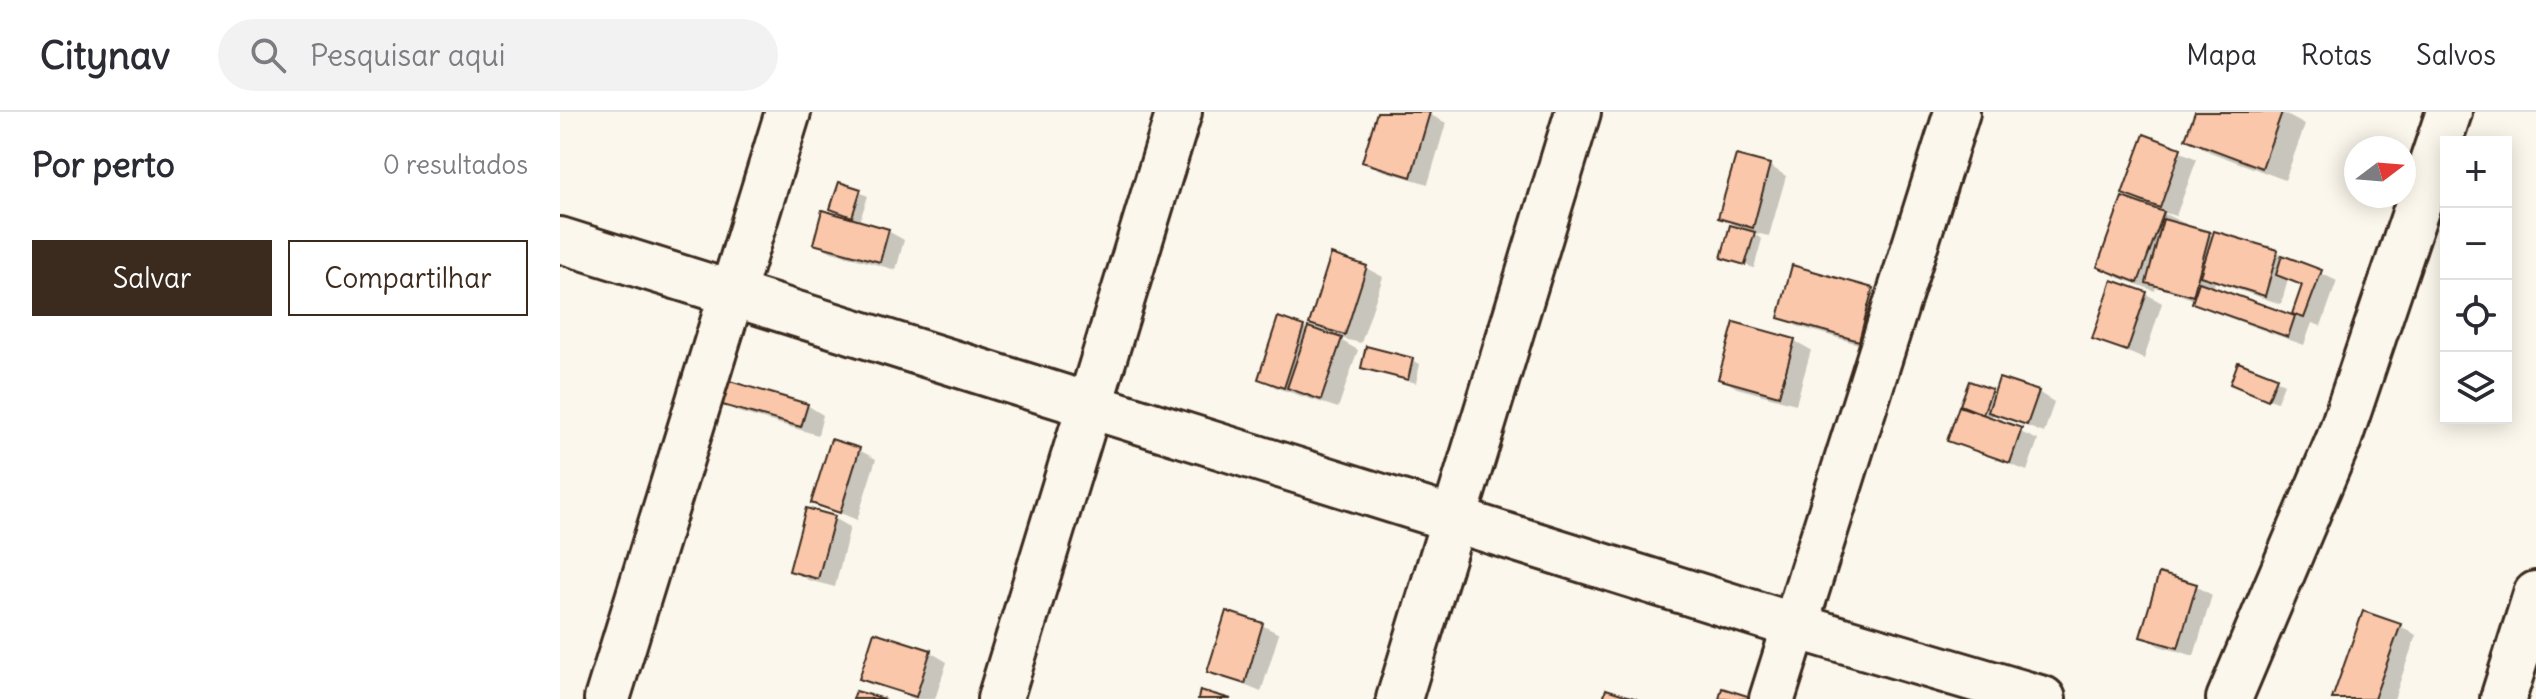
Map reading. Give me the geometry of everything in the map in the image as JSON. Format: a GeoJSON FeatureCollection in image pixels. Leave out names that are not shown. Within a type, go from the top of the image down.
{"type":"FeatureCollection","features":[{"type":"Feature","properties":{"kind":"street"},"geometry":{"type":"LineString","coordinates":[[607,699],[788,112]]}},
{"type":"Feature","properties":{"kind":"street"},"geometry":{"type":"LineString","coordinates":[[1000,699],[1179,112]]}},
{"type":"Feature","properties":{"kind":"street"},"geometry":{"type":"LineString","coordinates":[[1399,699],[1578,112]]}},
{"type":"Feature","properties":{"kind":"street"},"geometry":{"type":"LineString","coordinates":[[1772,699],[1957,112]]}},
{"type":"Feature","properties":{"kind":"street"},"geometry":{"type":"LineString","coordinates":[[2229,699],[2339,439],[2449,112]]}},
{"type":"Feature","properties":{"kind":"street"},"geometry":{"type":"LineString","coordinates":[[560,240],[1795,626],[2043,699]]}},
{"type":"Feature","properties":{"kind":"street"},"geometry":{"type":"LineString","coordinates":[[2503,699],[2536,594]]}},
{"type":"Feature","properties":{"kind":"building"},"geometry":{"type":"Polygon","coordinates":[[[1377,112],[1430,112],[1411,177],[1362,162],[1377,112]]]}},
{"type":"Feature","properties":{"kind":"building"},"geometry":{"type":"Polygon","coordinates":[[[2195,112],[2282,112],[2262,168],[2185,139],[2195,112]]]}},
{"type":"Feature","properties":{"kind":"building"},"geometry":{"type":"Polygon","coordinates":[[[2144,134],[2181,148],[2160,208],[2122,194],[2144,134]]]}},
{"type":"Feature","properties":{"kind":"building"},"geometry":{"type":"Polygon","coordinates":[[[1736,155],[1770,164],[1753,228],[1718,218],[1736,155]]]}},
{"type":"Feature","properties":{"kind":"building"},"geometry":{"type":"Polygon","coordinates":[[[839,182],[861,189],[852,217],[830,209],[839,182]]]}},
{"type":"Feature","properties":{"kind":"building"},"geometry":{"type":"Polygon","coordinates":[[[2122,197],[2164,212],[2138,283],[2097,267],[2122,197]]]}},
{"type":"Feature","properties":{"kind":"building"},"geometry":{"type":"Polygon","coordinates":[[[822,210],[889,229],[880,262],[813,244],[822,210]]]}},
{"type":"Feature","properties":{"kind":"building"},"geometry":{"type":"Polygon","coordinates":[[[2163,219],[2210,232],[2193,296],[2146,283],[2163,219]]]}},
{"type":"Feature","properties":{"kind":"building"},"geometry":{"type":"Polygon","coordinates":[[[1730,225],[1755,232],[1745,265],[1721,258],[1730,225]]]}},
{"type":"Feature","properties":{"kind":"building"},"geometry":{"type":"Polygon","coordinates":[[[2214,231],[2278,250],[2265,296],[2200,276],[2214,231]]]}},
{"type":"Feature","properties":{"kind":"building"},"geometry":{"type":"Polygon","coordinates":[[[1331,254],[1367,266],[1345,335],[1309,324],[1331,254]]]}},
{"type":"Feature","properties":{"kind":"building"},"geometry":{"type":"Polygon","coordinates":[[[2282,255],[2322,270],[2304,318],[2292,314],[2302,285],[2276,275],[2282,255]]]}},
{"type":"Feature","properties":{"kind":"building"},"geometry":{"type":"Polygon","coordinates":[[[1792,265],[1873,288],[1859,341],[1778,318],[1792,265]]]}},
{"type":"Feature","properties":{"kind":"building"},"geometry":{"type":"Polygon","coordinates":[[[2112,280],[2147,292],[2127,351],[2092,339],[2112,280]]]}},
{"type":"Feature","properties":{"kind":"building"},"geometry":{"type":"Polygon","coordinates":[[[2199,282],[2295,316],[2288,337],[2192,303],[2199,282]]]}},
{"type":"Feature","properties":{"kind":"building"},"geometry":{"type":"Polygon","coordinates":[[[1278,317],[1304,326],[1284,388],[1258,379],[1278,317]]]}},
{"type":"Feature","properties":{"kind":"building"},"geometry":{"type":"Polygon","coordinates":[[[1734,322],[1795,339],[1779,396],[1718,379],[1734,322]]]}},
{"type":"Feature","properties":{"kind":"building"},"geometry":{"type":"Polygon","coordinates":[[[1308,327],[1342,338],[1321,400],[1287,388],[1308,327]]]}},
{"type":"Feature","properties":{"kind":"building"},"geometry":{"type":"Polygon","coordinates":[[[1366,346],[1413,358],[1408,380],[1361,368],[1366,346]]]}},
{"type":"Feature","properties":{"kind":"building"},"geometry":{"type":"Polygon","coordinates":[[[2238,362],[2277,377],[2268,400],[2230,384],[2238,362]]]}},
{"type":"Feature","properties":{"kind":"building"},"geometry":{"type":"Polygon","coordinates":[[[1999,378],[2039,391],[2027,425],[1988,412],[1999,378]]]}},
{"type":"Feature","properties":{"kind":"building"},"geometry":{"type":"Polygon","coordinates":[[[726,380],[808,404],[801,427],[719,404],[726,380]]]}},
{"type":"Feature","properties":{"kind":"building"},"geometry":{"type":"Polygon","coordinates":[[[1969,381],[1992,389],[1983,414],[1960,405],[1969,381]]]}},
{"type":"Feature","properties":{"kind":"building"},"geometry":{"type":"Polygon","coordinates":[[[1959,406],[2022,428],[2010,463],[1947,441],[1959,406]]]}},
{"type":"Feature","properties":{"kind":"building"},"geometry":{"type":"Polygon","coordinates":[[[831,439],[860,448],[840,513],[811,503],[831,439]]]}},
{"type":"Feature","properties":{"kind":"building"},"geometry":{"type":"Polygon","coordinates":[[[806,508],[835,516],[818,579],[789,571],[806,508]]]}},
{"type":"Feature","properties":{"kind":"building"},"geometry":{"type":"Polygon","coordinates":[[[2159,573],[2197,584],[2178,648],[2140,637],[2159,573]]]}},
{"type":"Feature","properties":{"kind":"building"},"geometry":{"type":"Polygon","coordinates":[[[1226,611],[1263,623],[1245,684],[1207,672],[1226,611]]]}},
{"type":"Feature","properties":{"kind":"building"},"geometry":{"type":"Polygon","coordinates":[[[2363,611],[2401,624],[2374,699],[2332,699],[2363,611]]]}},
{"type":"Feature","properties":{"kind":"building"},"geometry":{"type":"Polygon","coordinates":[[[874,632],[931,650],[916,697],[859,679],[874,632]]]}},
{"type":"Feature","properties":{"kind":"building"},"geometry":{"type":"Polygon","coordinates":[[[1722,688],[1757,699],[1719,699],[1722,688]]]}},
{"type":"Feature","properties":{"kind":"building"},"geometry":{"type":"Polygon","coordinates":[[[1606,689],[1637,699],[1603,699],[1606,689]]]}},
{"type":"Feature","properties":{"kind":"building"},"geometry":{"type":"Polygon","coordinates":[[[1200,690],[1231,699],[1198,699],[1200,690]]]}},
{"type":"Feature","properties":{"kind":"building"},"geometry":{"type":"Polygon","coordinates":[[[856,691],[885,699],[853,699],[856,691]]]}}]}
